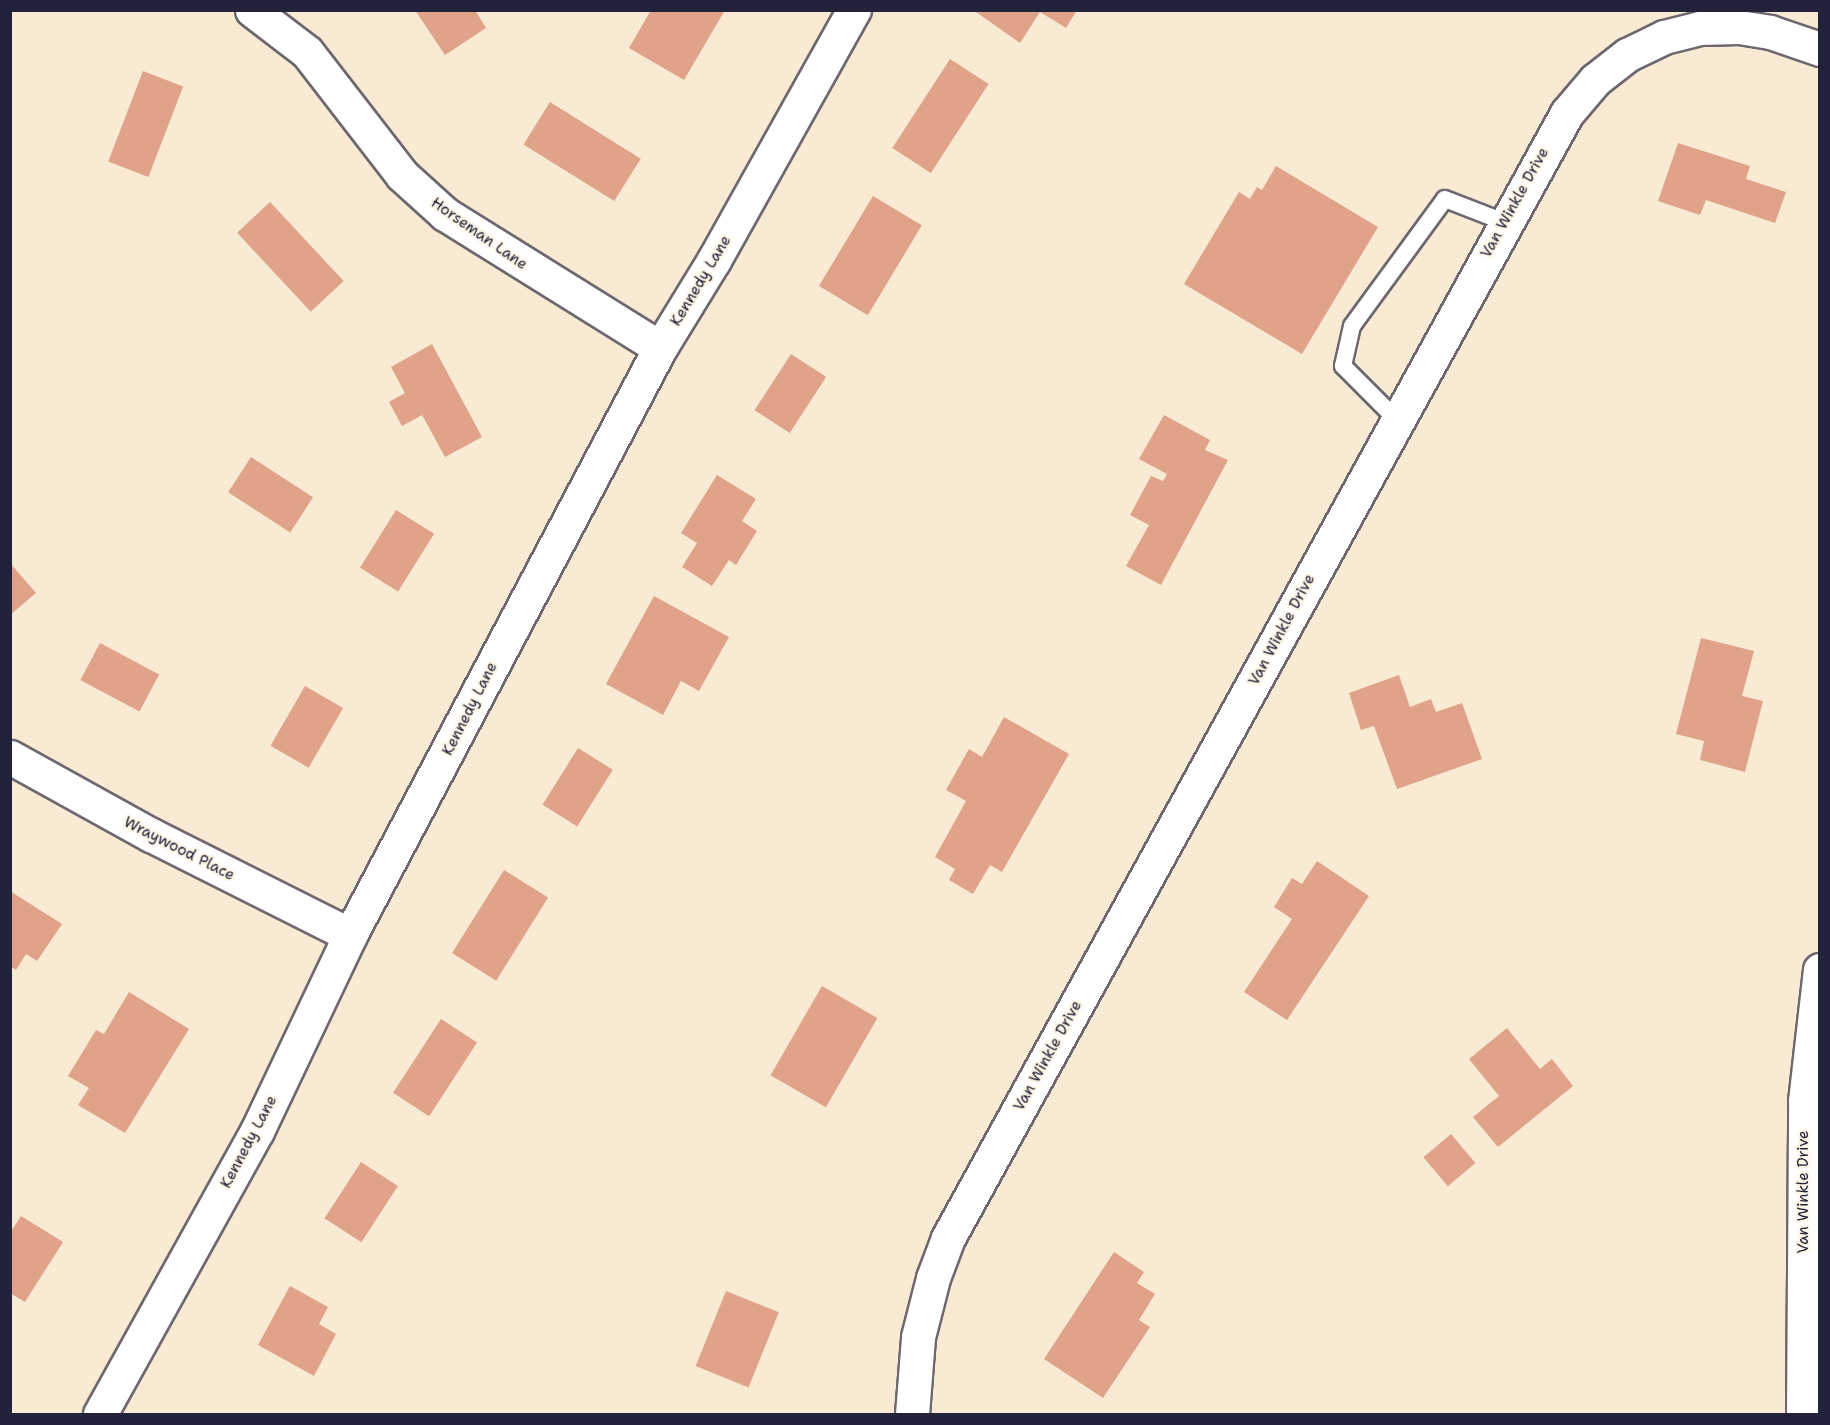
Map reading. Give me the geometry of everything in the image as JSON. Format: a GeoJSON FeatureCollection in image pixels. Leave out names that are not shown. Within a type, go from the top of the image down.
{"type":"FeatureCollection","features":[{"type":"Feature","properties":{"kind":"street","name":"Horseman Lane"},"geometry":{"type":"LineString","coordinates":[[252,10],[307,52],[402,175],[445,214],[660,348]]}},
{"type":"Feature","properties":{"kind":"street","name":"Kennedy Lane"},"geometry":{"type":"LineString","coordinates":[[100,1414],[257,1131],[350,935],[660,348],[714,261],[854,10]]}},
{"type":"Feature","properties":{"kind":"street","name":"Van Winkle Drive"},"geometry":{"type":"LineString","coordinates":[[912,1414],[918,1337],[948,1238],[1504,222],[1567,113],[1595,80],[1627,55],[1681,33],[1739,27],[1770,32],[1820,50]]}},
{"type":"Feature","properties":{"kind":"street","name":"Wraywood Place"},"geometry":{"type":"LineString","coordinates":[[10,758],[151,836],[350,935]]}},
{"type":"Feature","properties":{"kind":"street","name":"Van Winkle Drive"},"geometry":{"type":"LineString","coordinates":[[1803,1414],[1805,1101],[1820,970]]}},
{"type":"Feature","properties":{"kind":"lane"},"geometry":{"type":"LineString","coordinates":[[1396,419],[1343,366],[1352,326],[1445,199],[1504,222]]}},
{"type":"Feature","properties":{"kind":"building"},"geometry":{"type":"Polygon","coordinates":[[[415,10],[475,10],[486,28],[445,55],[415,10]]]}},
{"type":"Feature","properties":{"kind":"building"},"geometry":{"type":"Polygon","coordinates":[[[651,10],[725,10],[684,80],[629,48],[651,10]]]}},
{"type":"Feature","properties":{"kind":"building"},"geometry":{"type":"Polygon","coordinates":[[[973,10],[1077,10],[1066,28],[1040,12],[1020,43],[973,10]]]}},
{"type":"Feature","properties":{"kind":"building"},"geometry":{"type":"Polygon","coordinates":[[[950,59],[989,84],[931,173],[892,148],[950,59]]]}},
{"type":"Feature","properties":{"kind":"building"},"geometry":{"type":"Polygon","coordinates":[[[143,71],[183,86],[148,177],[108,162],[143,71]]]}},
{"type":"Feature","properties":{"kind":"building"},"geometry":{"type":"Polygon","coordinates":[[[550,102],[641,159],[614,201],[524,144],[550,102]]]}},
{"type":"Feature","properties":{"kind":"building"},"geometry":{"type":"Polygon","coordinates":[[[1678,143],[1750,166],[1746,179],[1786,192],[1775,223],[1706,200],[1700,215],[1658,201],[1678,143]]]}},
{"type":"Feature","properties":{"kind":"building"},"geometry":{"type":"Polygon","coordinates":[[[1276,166],[1378,227],[1302,354],[1184,284],[1239,192],[1250,199],[1257,187],[1262,190],[1276,166]]]}},
{"type":"Feature","properties":{"kind":"building"},"geometry":{"type":"Polygon","coordinates":[[[873,196],[922,225],[868,315],[819,286],[873,196]]]}},
{"type":"Feature","properties":{"kind":"building"},"geometry":{"type":"Polygon","coordinates":[[[270,202],[344,281],[311,312],[237,233],[270,202]]]}},
{"type":"Feature","properties":{"kind":"building"},"geometry":{"type":"Polygon","coordinates":[[[432,344],[482,437],[445,457],[422,415],[402,426],[389,402],[405,393],[391,367],[432,344]]]}},
{"type":"Feature","properties":{"kind":"building"},"geometry":{"type":"Polygon","coordinates":[[[791,354],[826,377],[790,433],[755,410],[791,354]]]}},
{"type":"Feature","properties":{"kind":"building"},"geometry":{"type":"Polygon","coordinates":[[[1164,415],[1210,440],[1205,450],[1228,460],[1161,585],[1126,566],[1149,525],[1130,515],[1151,476],[1163,481],[1167,474],[1139,459],[1164,415]]]}},
{"type":"Feature","properties":{"kind":"building"},"geometry":{"type":"Polygon","coordinates":[[[251,457],[313,497],[290,533],[228,492],[251,457]]]}},
{"type":"Feature","properties":{"kind":"building"},"geometry":{"type":"Polygon","coordinates":[[[717,475],[756,499],[742,521],[757,531],[736,565],[729,560],[712,586],[682,567],[697,543],[681,533],[717,475]]]}},
{"type":"Feature","properties":{"kind":"building"},"geometry":{"type":"Polygon","coordinates":[[[396,510],[434,534],[398,592],[360,568],[396,510]]]}},
{"type":"Feature","properties":{"kind":"building"},"geometry":{"type":"Polygon","coordinates":[[[10,563],[36,593],[10,615],[10,563]]]}},
{"type":"Feature","properties":{"kind":"building"},"geometry":{"type":"Polygon","coordinates":[[[654,596],[729,637],[699,691],[681,681],[663,715],[606,684],[654,596]]]}},
{"type":"Feature","properties":{"kind":"building"},"geometry":{"type":"Polygon","coordinates":[[[1701,638],[1754,651],[1742,696],[1763,701],[1745,772],[1700,760],[1704,741],[1676,734],[1701,638]]]}},
{"type":"Feature","properties":{"kind":"building"},"geometry":{"type":"Polygon","coordinates":[[[100,643],[159,674],[139,712],[80,680],[100,643]]]}},
{"type":"Feature","properties":{"kind":"building"},"geometry":{"type":"Polygon","coordinates":[[[1399,675],[1410,707],[1431,699],[1436,712],[1462,703],[1482,759],[1397,789],[1374,726],[1361,730],[1349,693],[1399,675]]]}},
{"type":"Feature","properties":{"kind":"building"},"geometry":{"type":"Polygon","coordinates":[[[305,686],[343,708],[309,768],[270,746],[305,686]]]}},
{"type":"Feature","properties":{"kind":"building"},"geometry":{"type":"Polygon","coordinates":[[[1004,717],[1069,754],[1002,872],[990,865],[973,894],[949,880],[955,869],[935,857],[966,801],[946,790],[969,749],[982,757],[1004,717]]]}},
{"type":"Feature","properties":{"kind":"building"},"geometry":{"type":"Polygon","coordinates":[[[578,748],[613,770],[577,827],[542,805],[578,748]]]}},
{"type":"Feature","properties":{"kind":"building"},"geometry":{"type":"Polygon","coordinates":[[[1317,861],[1369,896],[1287,1020],[1244,992],[1292,919],[1274,907],[1292,878],[1302,884],[1317,861]]]}},
{"type":"Feature","properties":{"kind":"building"},"geometry":{"type":"Polygon","coordinates":[[[504,870],[548,898],[496,981],[452,953],[504,870]]]}},
{"type":"Feature","properties":{"kind":"building"},"geometry":{"type":"Polygon","coordinates":[[[10,891],[62,924],[37,961],[26,954],[16,970],[10,966],[10,891]]]}},
{"type":"Feature","properties":{"kind":"building"},"geometry":{"type":"Polygon","coordinates":[[[822,986],[877,1018],[826,1107],[770,1075],[822,986]]]}},
{"type":"Feature","properties":{"kind":"building"},"geometry":{"type":"Polygon","coordinates":[[[129,992],[189,1029],[125,1133],[78,1105],[89,1088],[68,1076],[96,1030],[104,1034],[129,992]]]}},
{"type":"Feature","properties":{"kind":"building"},"geometry":{"type":"Polygon","coordinates":[[[441,1019],[477,1042],[429,1116],[393,1093],[441,1019]]]}},
{"type":"Feature","properties":{"kind":"building"},"geometry":{"type":"Polygon","coordinates":[[[1507,1028],[1540,1069],[1552,1059],[1573,1086],[1498,1147],[1473,1117],[1499,1096],[1469,1059],[1507,1028]]]}},
{"type":"Feature","properties":{"kind":"building"},"geometry":{"type":"Polygon","coordinates":[[[1451,1134],[1475,1163],[1448,1186],[1423,1157],[1451,1134]]]}},
{"type":"Feature","properties":{"kind":"building"},"geometry":{"type":"Polygon","coordinates":[[[361,1162],[398,1186],[361,1242],[325,1218],[361,1162]]]}},
{"type":"Feature","properties":{"kind":"building"},"geometry":{"type":"Polygon","coordinates":[[[21,1216],[63,1242],[25,1302],[10,1293],[10,1233],[21,1216]]]}},
{"type":"Feature","properties":{"kind":"building"},"geometry":{"type":"Polygon","coordinates":[[[1114,1252],[1144,1272],[1137,1283],[1155,1294],[1139,1320],[1150,1327],[1103,1398],[1044,1359],[1114,1252]]]}},
{"type":"Feature","properties":{"kind":"building"},"geometry":{"type":"Polygon","coordinates":[[[290,1286],[328,1307],[319,1324],[336,1334],[314,1376],[258,1345],[290,1286]]]}},
{"type":"Feature","properties":{"kind":"building"},"geometry":{"type":"Polygon","coordinates":[[[726,1291],[779,1312],[749,1387],[696,1366],[726,1291]]]}}]}
